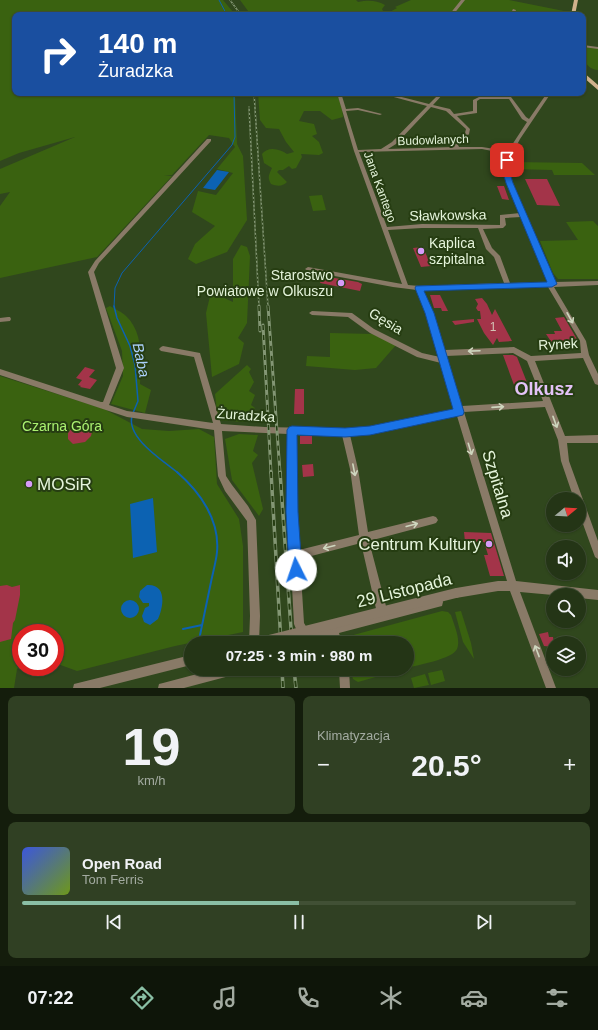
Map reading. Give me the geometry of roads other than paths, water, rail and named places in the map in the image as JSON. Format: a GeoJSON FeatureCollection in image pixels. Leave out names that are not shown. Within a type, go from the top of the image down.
{"type":"FeatureCollection","features":[{"type":"Feature","properties":{"kind":"main road"},"geometry":{"type":"LineString","coordinates":[[574,12],[576,0]]}},
{"type":"Feature","properties":{"kind":"main road"},"geometry":{"type":"LineString","coordinates":[[586,77],[598,88]]}},
{"type":"Feature","properties":{"kind":"street"},"geometry":{"type":"LineString","coordinates":[[453,12],[463,0]]}},
{"type":"Feature","properties":{"kind":"street"},"geometry":{"type":"LineString","coordinates":[[586,45],[598,47]]}},
{"type":"Feature","properties":{"kind":"street","name":"Jana Kantego"},"geometry":{"type":"LineString","coordinates":[[339,96],[356,151],[406,287]]}},
{"type":"Feature","properties":{"kind":"street"},"geometry":{"type":"LineString","coordinates":[[393,96],[448,110],[468,129],[467,133],[456,145],[457,149]]}},
{"type":"Feature","properties":{"kind":"street"},"geometry":{"type":"LineString","coordinates":[[381,151],[390,147],[439,96]]}},
{"type":"Feature","properties":{"kind":"street"},"geometry":{"type":"LineString","coordinates":[[453,115],[475,112],[475,100],[479,98],[498,96]]}},
{"type":"Feature","properties":{"kind":"street"},"geometry":{"type":"LineString","coordinates":[[508,96],[524,118],[530,122]]}},
{"type":"Feature","properties":{"kind":"street"},"geometry":{"type":"LineString","coordinates":[[548,96],[510,153],[507,160],[506,173],[551,285],[583,341],[585,355]]}},
{"type":"Feature","properties":{"kind":"street"},"geometry":{"type":"LineString","coordinates":[[344,110],[358,109],[380,114]]}},
{"type":"Feature","properties":{"kind":"street"},"geometry":{"type":"LineString","coordinates":[[103,405],[106,404],[120,368],[91,272],[97,262],[209,140]]}},
{"type":"Feature","properties":{"kind":"street","name":"Budowlanych"},"geometry":{"type":"LineString","coordinates":[[356,151],[487,148],[510,153]]}},
{"type":"Feature","properties":{"kind":"street","name":"Sławkowska"},"geometry":{"type":"LineString","coordinates":[[385,229],[422,226],[501,227],[503,225],[502,216],[523,215]]}},
{"type":"Feature","properties":{"kind":"street"},"geometry":{"type":"LineString","coordinates":[[480,226],[489,249],[496,256],[508,286]]}},
{"type":"Feature","properties":{"kind":"street"},"geometry":{"type":"LineString","coordinates":[[308,269],[406,287],[419,288],[598,283]]}},
{"type":"Feature","properties":{"kind":"street","name":"Szpitalna"},"geometry":{"type":"LineString","coordinates":[[419,288],[442,352],[513,586],[551,688]]}},
{"type":"Feature","properties":{"kind":"street","name":"Gęsia"},"geometry":{"type":"LineString","coordinates":[[312,313],[350,315],[372,330],[420,355],[444,361]]}},
{"type":"Feature","properties":{"kind":"street"},"geometry":{"type":"LineString","coordinates":[[0,320],[8,319]]}},
{"type":"Feature","properties":{"kind":"street"},"geometry":{"type":"LineString","coordinates":[[162,349],[196,354],[218,427],[222,476],[228,487],[247,512],[252,528],[255,636]]}},
{"type":"Feature","properties":{"kind":"street"},"geometry":{"type":"LineString","coordinates":[[442,352],[514,350],[530,358]]}},
{"type":"Feature","properties":{"kind":"street","name":"Rynek"},"geometry":{"type":"LineString","coordinates":[[576,492],[564,461],[562,440],[530,358],[585,355],[598,382]]}},
{"type":"Feature","properties":{"kind":"street","name":"Żuradzka"},"geometry":{"type":"LineString","coordinates":[[0,372],[127,414],[218,427],[345,432],[378,430],[459,410],[548,404]]}},
{"type":"Feature","properties":{"kind":"street","name":"29 Listopada"},"geometry":{"type":"LineString","coordinates":[[292,430],[292,512],[299,624],[303,632],[310,635],[333,630],[448,600]]}},
{"type":"Feature","properties":{"kind":"street"},"geometry":{"type":"LineString","coordinates":[[345,432],[354,469],[364,538],[383,616]]}},
{"type":"Feature","properties":{"kind":"street"},"geometry":{"type":"LineString","coordinates":[[562,440],[598,439]]}},
{"type":"Feature","properties":{"kind":"street","name":"Rynek"},"geometry":{"type":"LineString","coordinates":[[586,517],[596,542],[598,554]]}},
{"type":"Feature","properties":{"kind":"street"},"geometry":{"type":"LineString","coordinates":[[295,556],[432,520]]}},
{"type":"Feature","properties":{"kind":"street","name":"29 Listopada"},"geometry":{"type":"LineString","coordinates":[[283,636],[456,593],[490,587],[513,586],[598,595]]}},
{"type":"Feature","properties":{"kind":"street"},"geometry":{"type":"LineString","coordinates":[[333,630],[335,636]]}},
{"type":"Feature","properties":{"kind":"street"},"geometry":{"type":"LineString","coordinates":[[78,688],[184,662]]}},
{"type":"Feature","properties":{"kind":"street"},"geometry":{"type":"LineString","coordinates":[[163,688],[181,686],[214,676]]}},
{"type":"Feature","properties":{"kind":"street"},"geometry":{"type":"LineString","coordinates":[[344,676],[345,688]]}},
{"type":"Feature","properties":{"kind":"water"},"geometry":{"type":"Polygon","coordinates":[[[217,170],[229,172],[215,190],[203,188],[217,170]]]}},
{"type":"Feature","properties":{"kind":"water"},"geometry":{"type":"Polygon","coordinates":[[[153,498],[157,552],[133,558],[130,504],[153,498]]]}},
{"type":"Feature","properties":{"kind":"water"},"geometry":{"type":"Polygon","coordinates":[[[147,585],[158,588],[161,592],[162,598],[158,619],[150,625],[144,622],[142,616],[145,608],[149,606],[149,603],[143,603],[139,597],[140,591],[147,585]]]}},
{"type":"Feature","properties":{"kind":"water"},"geometry":{"type":"Polygon","coordinates":[[[130,600],[136,603],[139,609],[136,615],[130,618],[124,615],[121,609],[124,603],[130,600]]]}},
{"type":"Feature","properties":{"kind":"waterway","name":"Baba"},"geometry":{"type":"LineString","coordinates":[[219,0],[225,12]]}},
{"type":"Feature","properties":{"kind":"waterway","name":"Baba"},"geometry":{"type":"LineString","coordinates":[[114,306],[115,288],[122,273],[232,145],[235,137],[234,96]]}},
{"type":"Feature","properties":{"kind":"waterway","name":"Baba"},"geometry":{"type":"LineString","coordinates":[[114,306],[117,318],[130,346],[135,365],[138,401],[133,413]]}},
{"type":"Feature","properties":{"kind":"waterway","name":"Baba"},"geometry":{"type":"LineString","coordinates":[[132,416],[132,424],[140,441],[178,473]]}},
{"type":"Feature","properties":{"kind":"waterway","name":"Baba"},"geometry":{"type":"LineString","coordinates":[[178,473],[193,488],[207,508],[212,518],[217,540],[216,560],[200,636]]}},
{"type":"Feature","properties":{"kind":"waterway"},"geometry":{"type":"LineString","coordinates":[[183,629],[202,625]]}},
{"type":"Feature","properties":{"kind":"railway"},"geometry":{"type":"LineString","coordinates":[[230,0],[239,12]]}},
{"type":"Feature","properties":{"kind":"railway"},"geometry":{"type":"LineString","coordinates":[[254,96],[268,307]]}},
{"type":"Feature","properties":{"kind":"railway"},"geometry":{"type":"LineString","coordinates":[[249,107],[259,307]]}},
{"type":"Feature","properties":{"kind":"railway"},"geometry":{"type":"LineString","coordinates":[[259,306],[260,331]]}},
{"type":"Feature","properties":{"kind":"railway"},"geometry":{"type":"LineString","coordinates":[[268,306],[280,473]]}},
{"type":"Feature","properties":{"kind":"railway"},"geometry":{"type":"LineString","coordinates":[[263,325],[271,473]]}},
{"type":"Feature","properties":{"kind":"railway"},"geometry":{"type":"LineString","coordinates":[[271,472],[281,636]]}},
{"type":"Feature","properties":{"kind":"railway"},"geometry":{"type":"LineString","coordinates":[[280,472],[292,636]]}},
{"type":"Feature","properties":{"kind":"railway"},"geometry":{"type":"LineString","coordinates":[[282,676],[283,688]]}},
{"type":"Feature","properties":{"kind":"railway"},"geometry":{"type":"LineString","coordinates":[[295,676],[296,688]]}},
{"type":"Feature","properties":{"kind":"place","name":"Kaplica szpitalna"},"geometry":{"type":"Point","coordinates":[421,251]}},
{"type":"Feature","properties":{"kind":"place","name":"Starostwo Powiatowe w Olkuszu"},"geometry":{"type":"Point","coordinates":[341,283]}},
{"type":"Feature","properties":{"kind":"place","name":"MOSiR"},"geometry":{"type":"Point","coordinates":[29,484]}},
{"type":"Feature","properties":{"kind":"place","name":"Centrum Kultury"},"geometry":{"type":"Point","coordinates":[489,544]}},
{"type":"Feature","properties":{"kind":"district","name":"Olkusz"},"geometry":{"type":"Point","coordinates":[544,389]}},
{"type":"Feature","properties":{"kind":"park label","name":"Czarna Góra"},"geometry":{"type":"Point","coordinates":[62,426]}}]}
